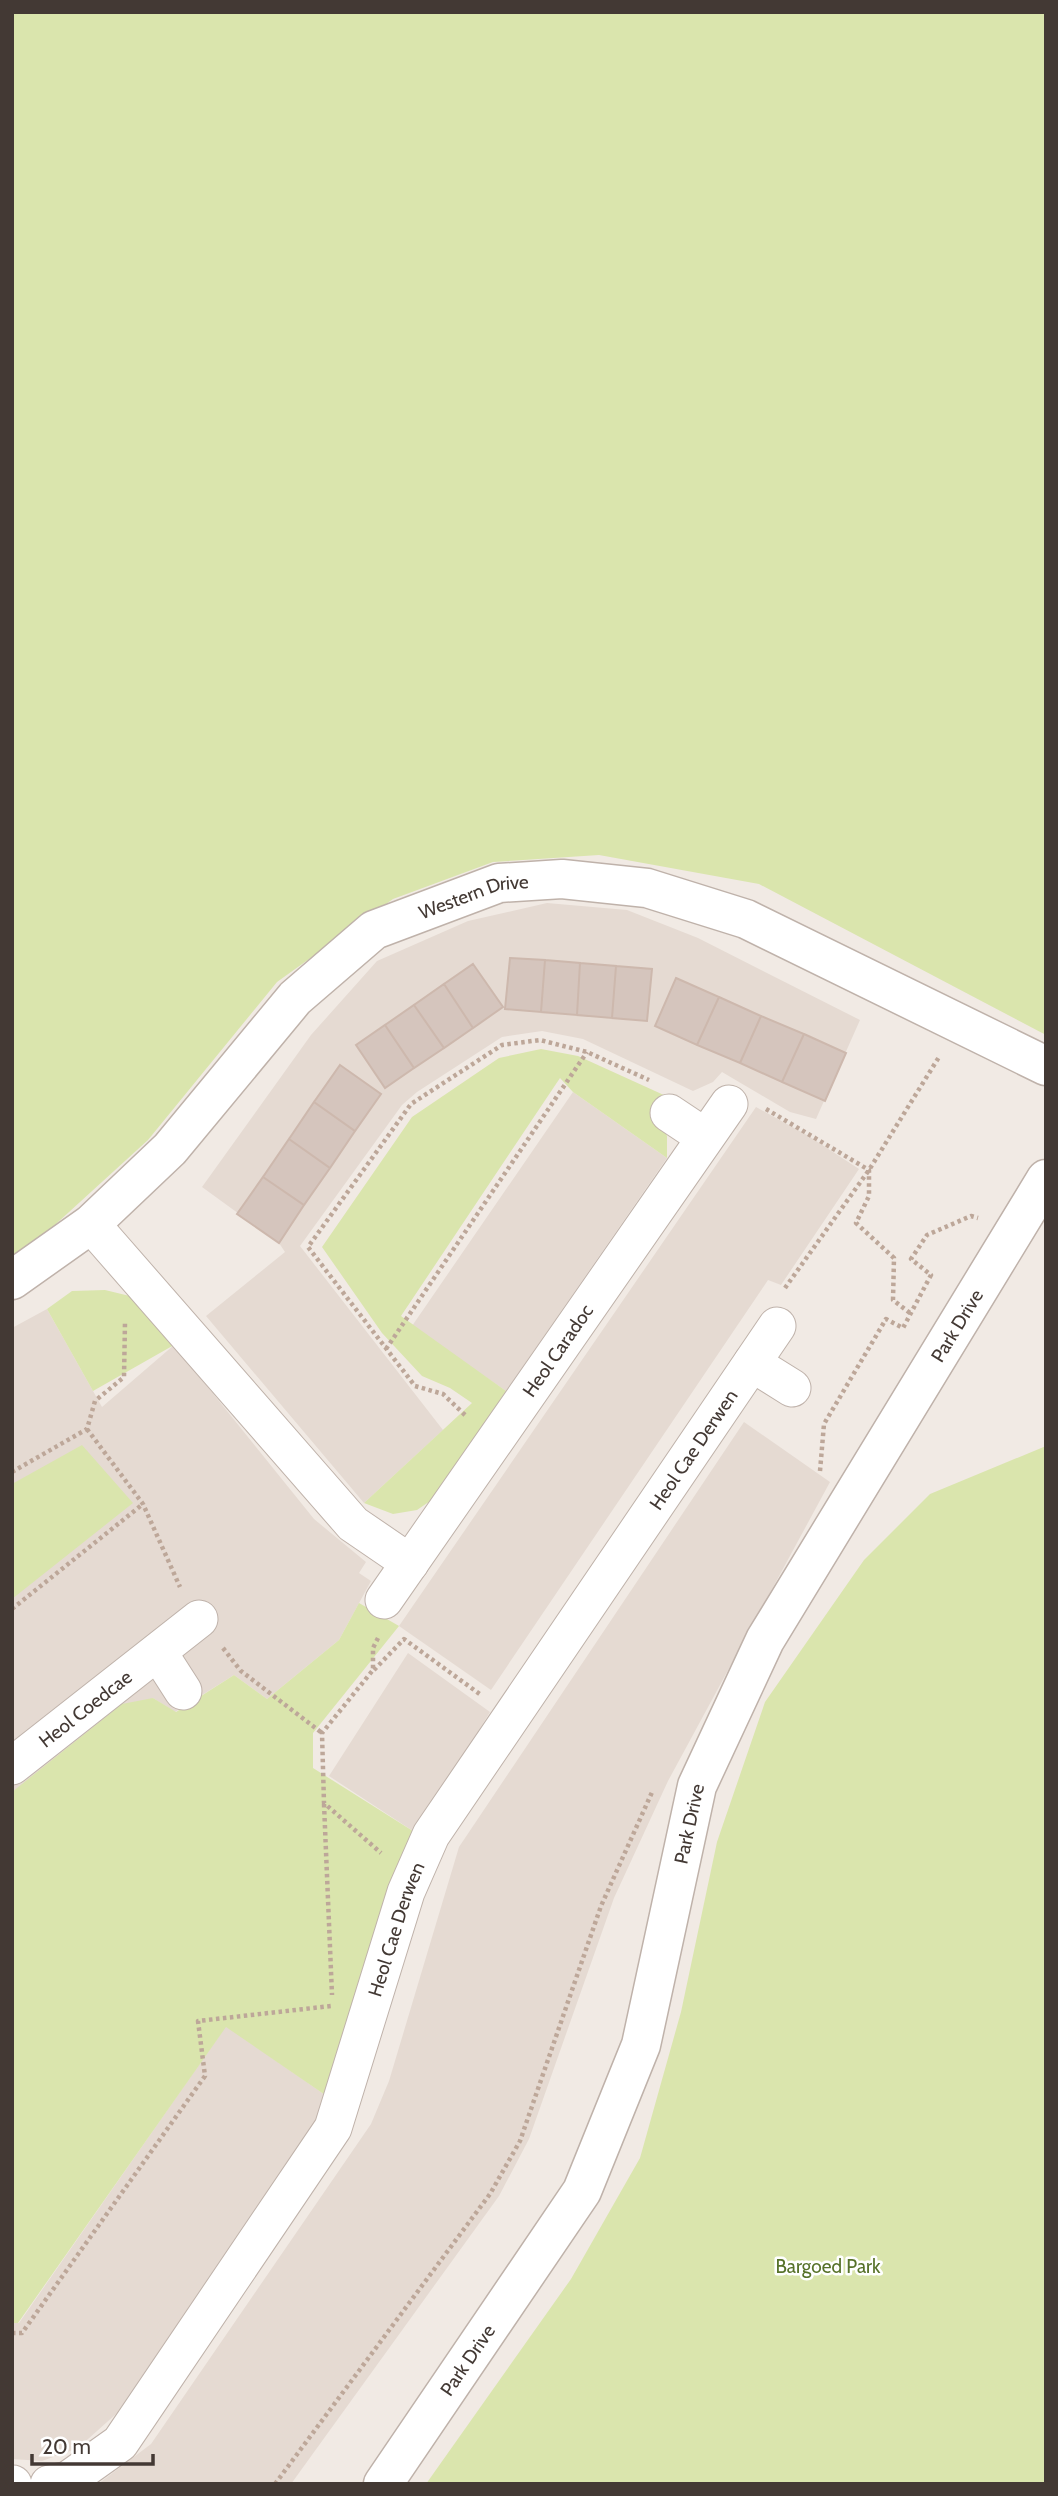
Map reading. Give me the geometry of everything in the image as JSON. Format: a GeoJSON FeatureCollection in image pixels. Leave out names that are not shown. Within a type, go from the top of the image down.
{"type":"FeatureCollection","features":[{"type":"Feature","properties":{"kind":"street","name":"Western Drive"},"geometry":{"type":"LineString","coordinates":[[12,1280],[91,1224],[170,1149],[295,998],[374,930],[499,883],[562,879],[647,888],[746,919],[1046,1066]]}},
{"type":"Feature","properties":{"kind":"street"},"geometry":{"type":"LineString","coordinates":[[663,1098],[705,1137]]}},
{"type":"Feature","properties":{"kind":"street","name":"Heol Caradoc"},"geometry":{"type":"LineString","coordinates":[[384,1600],[729,1104]]}},
{"type":"Feature","properties":{"kind":"street","name":"Park Drive"},"geometry":{"type":"LineString","coordinates":[[383,2484],[582,2191],[641,2045],[697,1786],[765,1640],[1046,1179]]}},
{"type":"Feature","properties":{"kind":"street"},"geometry":{"type":"LineString","coordinates":[[91,1224],[137,1280],[353,1524],[410,1563]]}},
{"type":"Feature","properties":{"kind":"street","name":"Heol Cae Derwen"},"geometry":{"type":"LineString","coordinates":[[48,2484],[68,2480],[120,2443],[333,2128],[412,1880],[431,1835],[777,1326]]}},
{"type":"Feature","properties":{"kind":"street"},"geometry":{"type":"LineString","coordinates":[[752,1363],[792,1388]]}},
{"type":"Feature","properties":{"kind":"street","name":"Heol Coedcae"},"geometry":{"type":"LineString","coordinates":[[12,1766],[199,1619]]}},
{"type":"Feature","properties":{"kind":"street"},"geometry":{"type":"LineString","coordinates":[[158,1652],[183,1691]]}},
{"type":"Feature","properties":{"kind":"path"},"geometry":{"type":"LineString","coordinates":[[494,1441],[443,1394],[415,1386],[308,1247],[411,1104],[502,1045],[540,1040],[587,1052],[663,1098]]}},
{"type":"Feature","properties":{"kind":"path"},"geometry":{"type":"LineString","coordinates":[[386,1349],[587,1052]]}},
{"type":"Feature","properties":{"kind":"path"},"geometry":{"type":"LineString","coordinates":[[729,1104],[737,1092],[869,1170],[870,1196],[856,1223],[894,1258],[893,1300],[910,1313]]}},
{"type":"Feature","properties":{"kind":"path"},"geometry":{"type":"LineString","coordinates":[[12,1472],[87,1429],[94,1401],[124,1377],[126,1292],[137,1280]]}},
{"type":"Feature","properties":{"kind":"path"},"geometry":{"type":"LineString","coordinates":[[12,1609],[143,1504]]}},
{"type":"Feature","properties":{"kind":"path"},"geometry":{"type":"LineString","coordinates":[[373,1670],[373,1648],[385,1626],[384,1600]]}},
{"type":"Feature","properties":{"kind":"path"},"geometry":{"type":"LineString","coordinates":[[333,2019],[322,1733],[373,1670],[404,1639],[510,1717]]}},
{"type":"Feature","properties":{"kind":"path"},"geometry":{"type":"LineString","coordinates":[[324,1803],[412,1880]]}},
{"type":"Feature","properties":{"kind":"path"},"geometry":{"type":"LineString","coordinates":[[12,2333],[22,2333],[205,2076],[198,2021],[332,2006]]}},
{"type":"Feature","properties":{"kind":"shaded area"},"geometry":{"type":"Polygon","coordinates":[[[547,903],[627,910],[698,938],[860,1020],[816,1119],[790,1112],[722,1072],[713,1082],[693,1091],[583,1039],[542,1031],[502,1037],[417,1092],[402,1105],[300,1246],[443,1430],[364,1503],[206,1316],[285,1252],[279,1243],[202,1187],[311,1035],[377,961],[468,921],[547,903]]]}},
{"type":"Feature","properties":{"kind":"shaded area"},"geometry":{"type":"Polygon","coordinates":[[[573,1092],[667,1158],[506,1391],[412,1326],[573,1092]]]}},
{"type":"Feature","properties":{"kind":"shaded area"},"geometry":{"type":"Polygon","coordinates":[[[756,1107],[807,1135],[859,1169],[781,1285],[768,1280],[491,1690],[399,1626],[756,1107]]]}},
{"type":"Feature","properties":{"kind":"shaded area"},"geometry":{"type":"Polygon","coordinates":[[[47,1309],[102,1407],[174,1345],[314,1519],[366,1562],[359,1573],[371,1581],[339,1640],[267,1699],[234,1675],[175,1712],[153,1698],[12,1792],[12,1328],[47,1309]]]}},
{"type":"Feature","properties":{"kind":"shaded area"},"geometry":{"type":"Polygon","coordinates":[[[744,1422],[830,1482],[668,1781],[614,1898],[529,2139],[499,2196],[291,2484],[98,2484],[151,2444],[371,2124],[389,2081],[459,1847],[744,1422]]]}},
{"type":"Feature","properties":{"kind":"shaded area"},"geometry":{"type":"Polygon","coordinates":[[[408,1653],[490,1712],[416,1833],[329,1776],[408,1653]]]}},
{"type":"Feature","properties":{"kind":"shaded area"},"geometry":{"type":"Polygon","coordinates":[[[226,2026],[331,2099],[116,2414],[78,2448],[42,2461],[12,2459],[12,2323],[19,2323],[226,2026]]]}},
{"type":"Feature","properties":{"kind":"green space"},"geometry":{"type":"Polygon","coordinates":[[[12,12],[1046,12],[1046,1035],[759,884],[599,855],[493,862],[393,899],[277,982],[148,1140],[12,1264],[12,12]]]}},
{"type":"Feature","properties":{"kind":"green space"},"geometry":{"type":"Polygon","coordinates":[[[541,1049],[578,1056],[666,1096],[655,1115],[667,1136],[667,1158],[573,1092],[560,1078],[401,1316],[506,1391],[436,1497],[417,1510],[393,1514],[364,1503],[472,1403],[450,1388],[422,1376],[382,1333],[322,1247],[412,1117],[499,1058],[541,1049]]]}},
{"type":"Feature","properties":{"kind":"green space"},"geometry":{"type":"Polygon","coordinates":[[[105,1290],[142,1299],[174,1345],[93,1391],[47,1309],[72,1291],[105,1290]]]}},
{"type":"Feature","properties":{"kind":"green space"},"geometry":{"type":"Polygon","coordinates":[[[82,1445],[133,1503],[12,1599],[12,1484],[82,1445]]]}},
{"type":"Feature","properties":{"kind":"green space","name":"Bargoed Park"},"geometry":{"type":"Polygon","coordinates":[[[1046,1446],[1046,2484],[426,2484],[571,2279],[640,2158],[681,2012],[717,1842],[765,1702],[864,1560],[930,1494],[1046,1446]]]}},
{"type":"Feature","properties":{"kind":"green space"},"geometry":{"type":"Polygon","coordinates":[[[359,1603],[399,1626],[313,1733],[313,1768],[416,1833],[331,2099],[226,2027],[18,2323],[12,2323],[12,1792],[122,1704],[153,1698],[176,1712],[234,1675],[267,1699],[339,1640],[359,1603]]]}},
{"type":"Feature","properties":{"kind":"building"},"geometry":{"type":"Polygon","coordinates":[[[510,958],[545,960],[541,1012],[505,1009],[510,958]]]}},
{"type":"Feature","properties":{"kind":"building"},"geometry":{"type":"Polygon","coordinates":[[[545,960],[580,963],[577,1015],[541,1012],[545,960]]]}},
{"type":"Feature","properties":{"kind":"building"},"geometry":{"type":"Polygon","coordinates":[[[580,963],[616,966],[612,1018],[577,1015],[580,963]]]}},
{"type":"Feature","properties":{"kind":"building"},"geometry":{"type":"Polygon","coordinates":[[[473,964],[503,1007],[473,1028],[444,984],[473,964]]]}},
{"type":"Feature","properties":{"kind":"building"},"geometry":{"type":"Polygon","coordinates":[[[616,966],[652,969],[647,1021],[612,1018],[616,966]]]}},
{"type":"Feature","properties":{"kind":"building"},"geometry":{"type":"Polygon","coordinates":[[[676,978],[719,997],[697,1045],[655,1026],[676,978]]]}},
{"type":"Feature","properties":{"kind":"building"},"geometry":{"type":"Polygon","coordinates":[[[444,984],[473,1028],[444,1048],[414,1005],[444,984]]]}},
{"type":"Feature","properties":{"kind":"building"},"geometry":{"type":"Polygon","coordinates":[[[719,997],[761,1016],[740,1063],[697,1045],[719,997]]]}},
{"type":"Feature","properties":{"kind":"building"},"geometry":{"type":"Polygon","coordinates":[[[414,1005],[444,1048],[414,1068],[385,1025],[414,1005]]]}},
{"type":"Feature","properties":{"kind":"building"},"geometry":{"type":"Polygon","coordinates":[[[761,1016],[804,1034],[782,1082],[740,1063],[761,1016]]]}},
{"type":"Feature","properties":{"kind":"building"},"geometry":{"type":"Polygon","coordinates":[[[385,1025],[414,1068],[385,1088],[356,1045],[385,1025]]]}},
{"type":"Feature","properties":{"kind":"building"},"geometry":{"type":"Polygon","coordinates":[[[804,1034],[846,1053],[825,1101],[782,1082],[804,1034]]]}},
{"type":"Feature","properties":{"kind":"building"},"geometry":{"type":"Polygon","coordinates":[[[340,1065],[381,1094],[355,1131],[314,1102],[340,1065]]]}},
{"type":"Feature","properties":{"kind":"building"},"geometry":{"type":"Polygon","coordinates":[[[314,1102],[355,1131],[330,1168],[289,1139],[314,1102]]]}},
{"type":"Feature","properties":{"kind":"building"},"geometry":{"type":"Polygon","coordinates":[[[289,1139],[330,1168],[304,1205],[263,1177],[289,1139]]]}},
{"type":"Feature","properties":{"kind":"building"},"geometry":{"type":"Polygon","coordinates":[[[263,1177],[304,1205],[279,1243],[237,1214],[263,1177]]]}}]}
